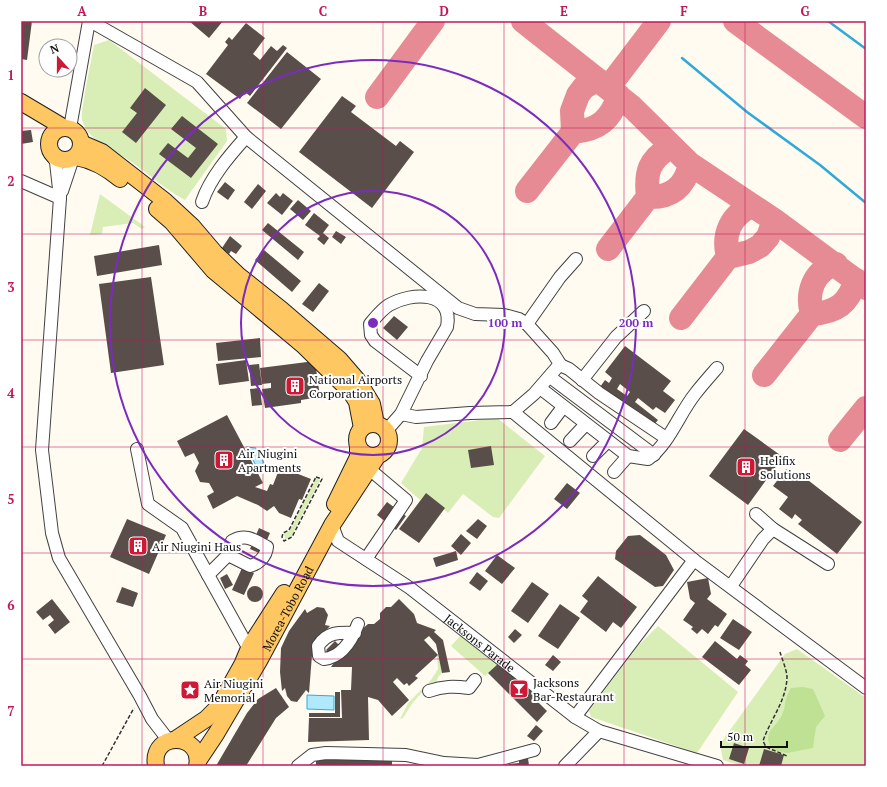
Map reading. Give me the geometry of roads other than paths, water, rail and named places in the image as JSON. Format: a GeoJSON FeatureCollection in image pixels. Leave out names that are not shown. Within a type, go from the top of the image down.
{"type":"FeatureCollection","features":[{"type":"Feature","properties":{"kind":"main road"},"geometry":{"type":"LineString","coordinates":[[21,102],[79,137],[76,153]]}},
{"type":"Feature","properties":{"kind":"main road"},"geometry":{"type":"LineString","coordinates":[[21,114],[39,124],[50,145],[61,160],[76,153],[102,152],[164,201],[192,226],[215,253],[238,275],[282,310],[339,359],[358,381],[372,404],[374,428]]}},
{"type":"Feature","properties":{"kind":"main road"},"geometry":{"type":"LineString","coordinates":[[50,145],[54,131],[66,128]]}},
{"type":"Feature","properties":{"kind":"main road"},"geometry":{"type":"LineString","coordinates":[[374,428],[388,436],[387,447],[378,455],[366,454],[358,446],[358,434],[374,428]]}},
{"type":"Feature","properties":{"kind":"main road","name":"Morea-Tobo Road"},"geometry":{"type":"LineString","coordinates":[[155,763],[157,752],[162,746],[214,713],[242,665],[249,649],[297,573],[339,496],[358,457],[358,446]]}},
{"type":"Feature","properties":{"kind":"main road","name":"Morea-Tobo Road"},"geometry":{"type":"LineString","coordinates":[[198,764],[259,661],[332,525],[368,468],[378,455]]}},
{"type":"Feature","properties":{"kind":"main road"},"geometry":{"type":"LineString","coordinates":[[172,740],[186,742],[192,746],[197,753],[198,764]]}},
{"type":"Feature","properties":{"kind":"street"},"geometry":{"type":"LineString","coordinates":[[66,128],[73,103],[89,21],[197,82],[246,137],[458,308],[475,314],[504,314],[519,319],[527,324],[553,352],[560,365],[569,369],[582,380],[666,438]]}},
{"type":"Feature","properties":{"kind":"street"},"geometry":{"type":"LineString","coordinates":[[202,202],[206,191],[217,173],[246,137]]}},
{"type":"Feature","properties":{"kind":"street"},"geometry":{"type":"LineString","coordinates":[[50,145],[56,162],[60,198],[42,450],[52,533],[59,558],[152,719],[172,740]]}},
{"type":"Feature","properties":{"kind":"street"},"geometry":{"type":"LineString","coordinates":[[60,198],[76,153]]}},
{"type":"Feature","properties":{"kind":"street"},"geometry":{"type":"LineString","coordinates":[[21,181],[60,198]]}},
{"type":"Feature","properties":{"kind":"street"},"geometry":{"type":"LineString","coordinates":[[527,324],[560,277],[576,259]]}},
{"type":"Feature","properties":{"kind":"street"},"geometry":{"type":"LineString","coordinates":[[374,428],[401,414],[447,327],[447,315],[440,303],[426,296],[410,297],[389,305],[370,324],[370,335],[375,341],[421,376]]}},
{"type":"Feature","properties":{"kind":"street"},"geometry":{"type":"LineString","coordinates":[[582,380],[616,337],[644,311]]}},
{"type":"Feature","properties":{"kind":"street"},"geometry":{"type":"LineString","coordinates":[[401,414],[416,417],[470,413],[513,412],[540,388],[560,365]]}},
{"type":"Feature","properties":{"kind":"street"},"geometry":{"type":"LineString","coordinates":[[540,388],[628,456],[648,459],[654,455],[695,394],[718,368]]}},
{"type":"Feature","properties":{"kind":"street"},"geometry":{"type":"LineString","coordinates":[[550,377],[654,455]]}},
{"type":"Feature","properties":{"kind":"street"},"geometry":{"type":"LineString","coordinates":[[551,423],[564,407]]}},
{"type":"Feature","properties":{"kind":"street"},"geometry":{"type":"LineString","coordinates":[[513,412],[694,560],[731,586],[866,688]]}},
{"type":"Feature","properties":{"kind":"street"},"geometry":{"type":"LineString","coordinates":[[570,441],[586,424]]}},
{"type":"Feature","properties":{"kind":"street"},"geometry":{"type":"LineString","coordinates":[[594,456],[608,442]]}},
{"type":"Feature","properties":{"kind":"street"},"geometry":{"type":"LineString","coordinates":[[136,449],[148,504],[182,528],[249,649]]}},
{"type":"Feature","properties":{"kind":"street"},"geometry":{"type":"LineString","coordinates":[[614,472],[628,456]]}},
{"type":"Feature","properties":{"kind":"street"},"geometry":{"type":"LineString","coordinates":[[366,559],[406,500],[368,468]]}},
{"type":"Feature","properties":{"kind":"street"},"geometry":{"type":"LineString","coordinates":[[756,514],[773,529],[828,564]]}},
{"type":"Feature","properties":{"kind":"street"},"geometry":{"type":"LineString","coordinates":[[321,546],[338,541],[332,525]]}},
{"type":"Feature","properties":{"kind":"street"},"geometry":{"type":"LineString","coordinates":[[731,586],[764,539],[773,529]]}},
{"type":"Feature","properties":{"kind":"street","name":"Jacksons Parade"},"geometry":{"type":"LineString","coordinates":[[338,541],[419,595],[575,716],[599,731],[717,766]]}},
{"type":"Feature","properties":{"kind":"street"},"geometry":{"type":"LineString","coordinates":[[208,575],[228,555]]}},
{"type":"Feature","properties":{"kind":"street"},"geometry":{"type":"LineString","coordinates":[[575,716],[694,560]]}},
{"type":"Feature","properties":{"kind":"street"},"geometry":{"type":"LineString","coordinates":[[429,691],[440,687],[454,686],[469,688],[475,680]]}},
{"type":"Feature","properties":{"kind":"street"},"geometry":{"type":"LineString","coordinates":[[152,719],[155,742],[155,763]]}},
{"type":"Feature","properties":{"kind":"street"},"geometry":{"type":"LineString","coordinates":[[565,766],[599,731]]}},
{"type":"Feature","properties":{"kind":"street"},"geometry":{"type":"LineString","coordinates":[[298,766],[312,755],[326,753],[406,755],[444,763],[478,765],[534,750]]}},
{"type":"Feature","properties":{"kind":"water"},"geometry":{"type":"Polygon","coordinates":[[[246,447],[256,448],[264,463],[260,473],[246,447]]]}},
{"type":"Feature","properties":{"kind":"water"},"geometry":{"type":"Polygon","coordinates":[[[307,695],[334,696],[334,710],[307,709],[307,695]]]}},
{"type":"Feature","properties":{"kind":"waterway"},"geometry":{"type":"LineString","coordinates":[[828,21],[866,49]]}},
{"type":"Feature","properties":{"kind":"waterway"},"geometry":{"type":"LineString","coordinates":[[682,58],[747,112],[820,165],[866,203]]}},
{"type":"Feature","properties":{"kind":"place","name":"National Airports Corporation"},"geometry":{"type":"Point","coordinates":[295,386]}},
{"type":"Feature","properties":{"kind":"place","name":"Air Niugini Apartments"},"geometry":{"type":"Point","coordinates":[224,460]}},
{"type":"Feature","properties":{"kind":"place","name":"Helifix Solutions"},"geometry":{"type":"Point","coordinates":[746,467]}},
{"type":"Feature","properties":{"kind":"place","name":"Air Niugini Haus"},"geometry":{"type":"Point","coordinates":[138,546]}},
{"type":"Feature","properties":{"kind":"place","name":"Jacksons Bar-Restaurant"},"geometry":{"type":"Point","coordinates":[519,689]}},
{"type":"Feature","properties":{"kind":"place","name":"Air Niugini Memorial"},"geometry":{"type":"Point","coordinates":[190,690]}}]}
